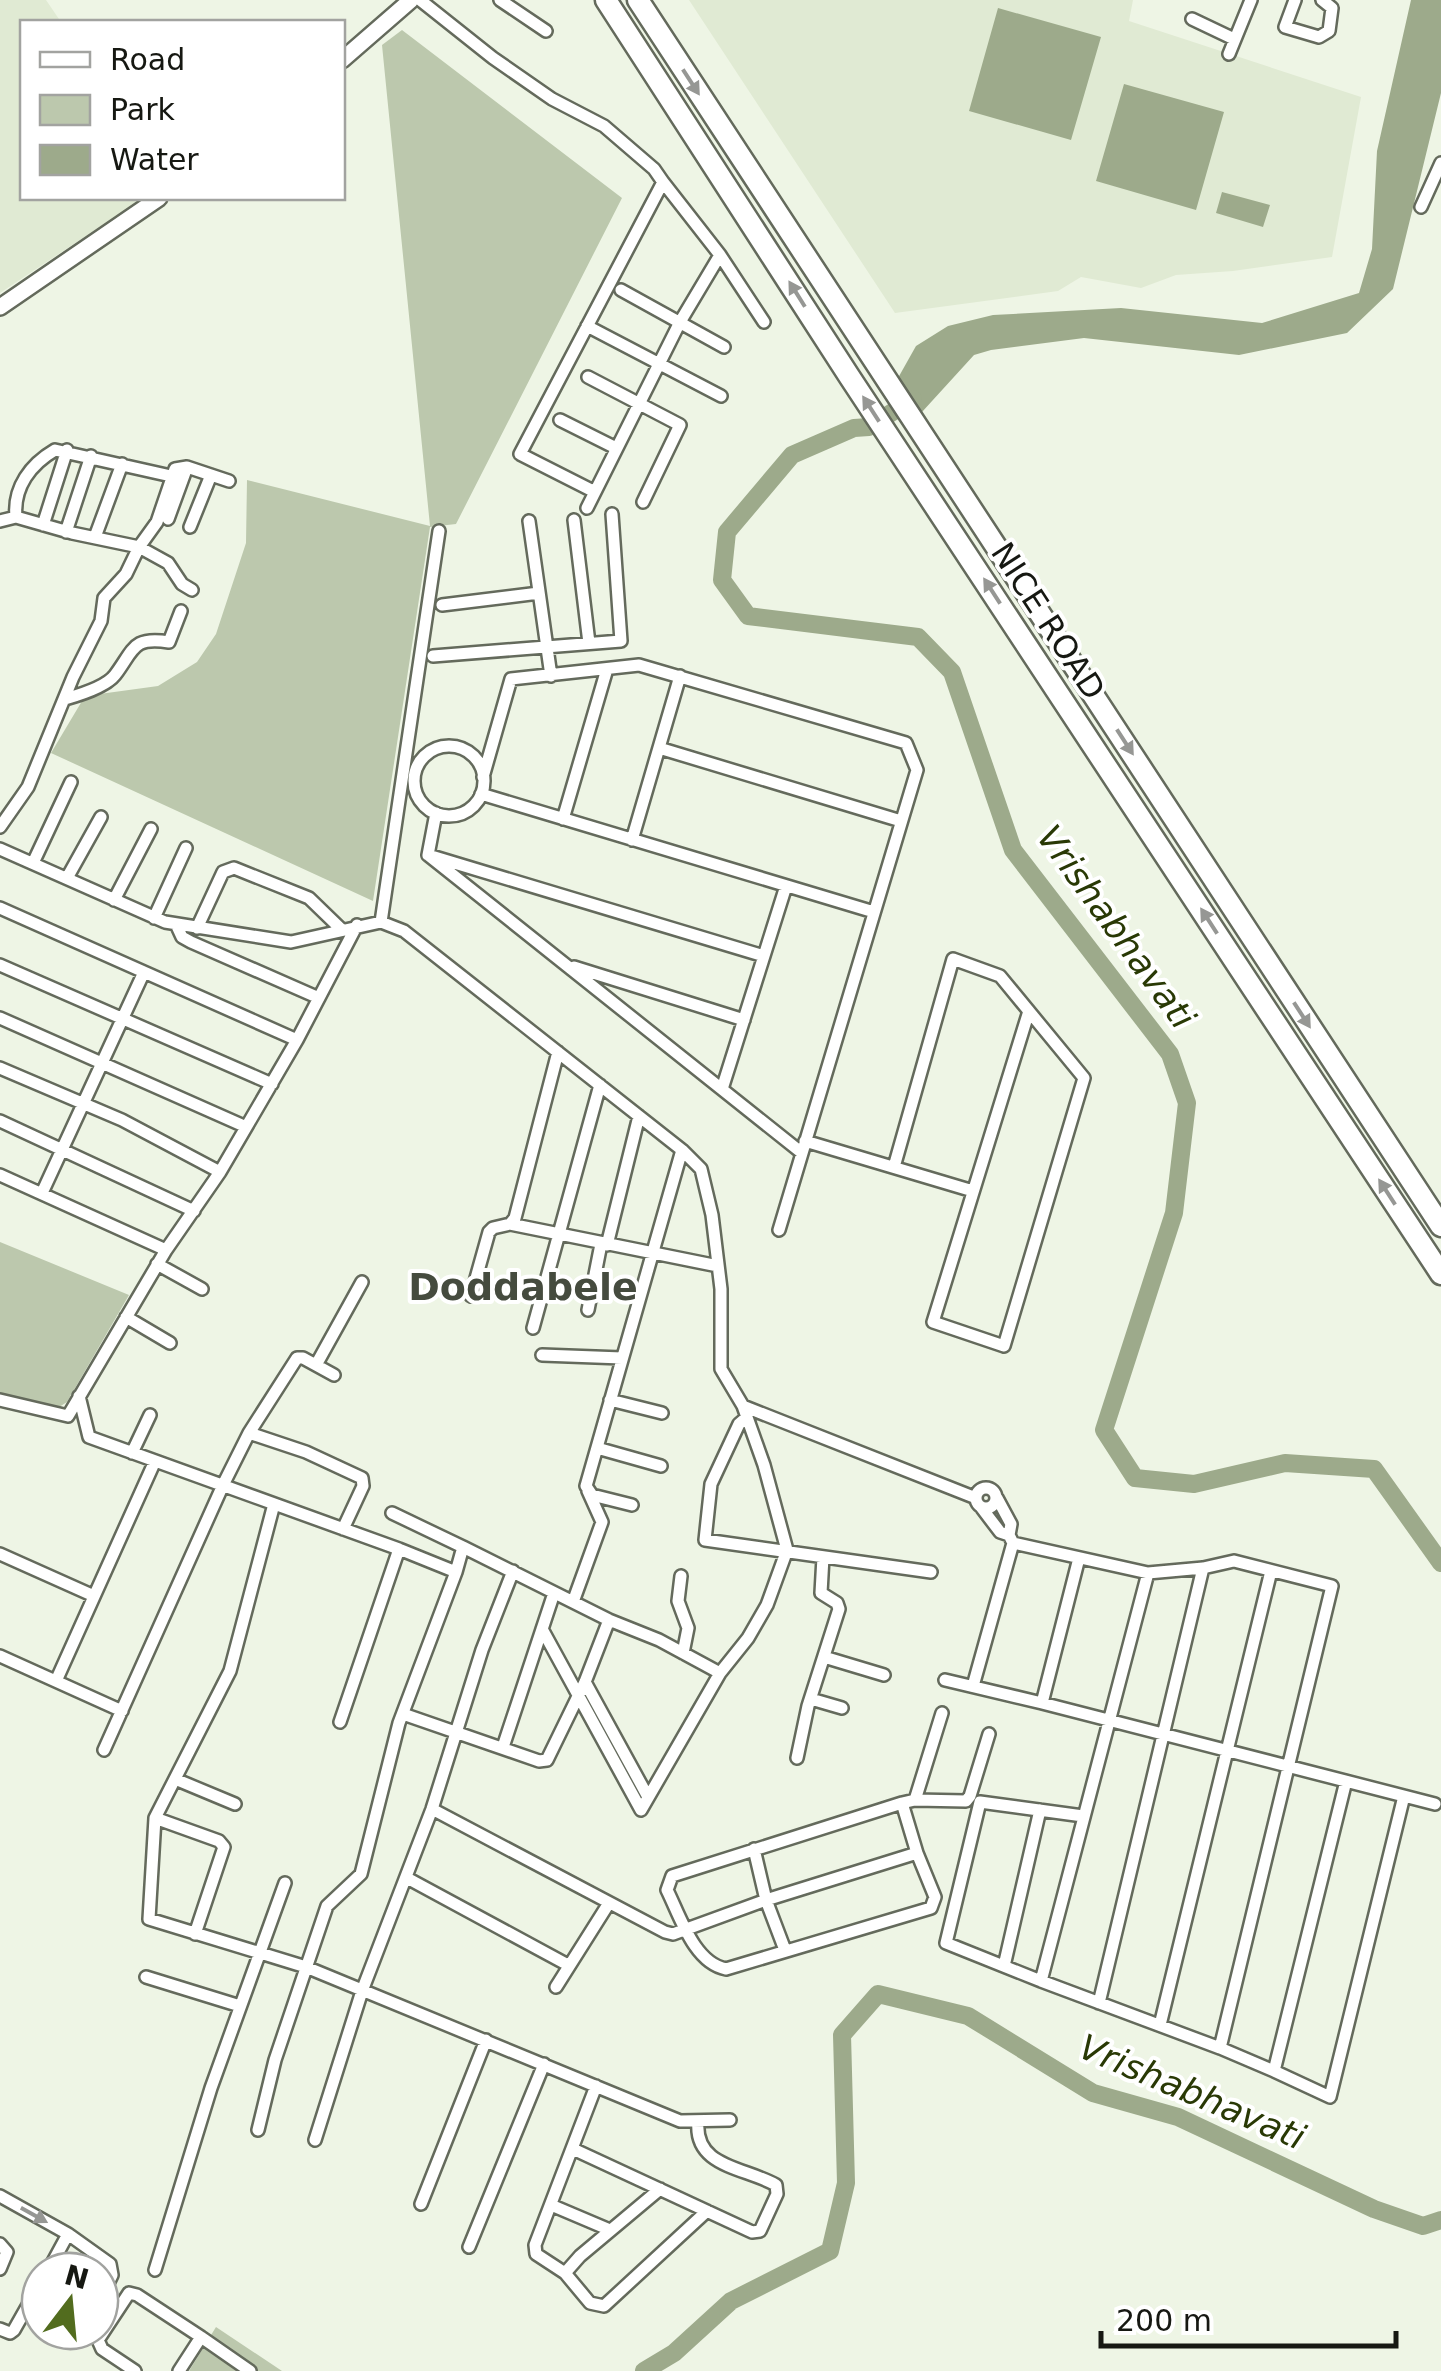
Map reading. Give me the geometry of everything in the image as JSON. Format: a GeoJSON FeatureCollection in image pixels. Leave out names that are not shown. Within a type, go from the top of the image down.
{"type":"FeatureCollection","features":[{"type":"Feature","properties":{"kind":"highway","name":"NICE ROAD"},"geometry":{"type":"LineString","coordinates":[[606,0],[892,442],[1441,1274]]}},
{"type":"Feature","properties":{"kind":"highway","name":"NICE ROAD"},"geometry":{"type":"LineString","coordinates":[[638,0],[1441,1226]]}},
{"type":"Feature","properties":{"kind":"street"},"geometry":{"type":"LineString","coordinates":[[345,57],[412,0]]}},
{"type":"Feature","properties":{"kind":"street"},"geometry":{"type":"LineString","coordinates":[[420,0],[492,58],[552,99],[604,126],[654,169],[720,255],[764,322]]}},
{"type":"Feature","properties":{"kind":"street"},"geometry":{"type":"LineString","coordinates":[[500,0],[546,31]]}},
{"type":"Feature","properties":{"kind":"street"},"geometry":{"type":"LineString","coordinates":[[1229,54],[1252,0]]}},
{"type":"Feature","properties":{"kind":"street"},"geometry":{"type":"LineString","coordinates":[[1295,0],[1285,27],[1320,37],[1329,31],[1332,18],[1332,8],[1322,0]]}},
{"type":"Feature","properties":{"kind":"street"},"geometry":{"type":"LineString","coordinates":[[1192,19],[1234,38]]}},
{"type":"Feature","properties":{"kind":"street"},"geometry":{"type":"LineString","coordinates":[[1421,208],[1441,163]]}},
{"type":"Feature","properties":{"kind":"street"},"geometry":{"type":"LineString","coordinates":[[595,492],[520,454],[663,182]]}},
{"type":"Feature","properties":{"kind":"street"},"geometry":{"type":"LineString","coordinates":[[0,307],[156,200]]}},
{"type":"Feature","properties":{"kind":"street"},"geometry":{"type":"LineString","coordinates":[[587,508],[680,322],[720,255]]}},
{"type":"Feature","properties":{"kind":"street"},"geometry":{"type":"LineString","coordinates":[[622,290],[724,347]]}},
{"type":"Feature","properties":{"kind":"street"},"geometry":{"type":"LineString","coordinates":[[587,326],[721,396]]}},
{"type":"Feature","properties":{"kind":"street"},"geometry":{"type":"LineString","coordinates":[[588,377],[680,425],[643,502]]}},
{"type":"Feature","properties":{"kind":"street"},"geometry":{"type":"LineString","coordinates":[[560,420],[616,448]]}},
{"type":"Feature","properties":{"kind":"street"},"geometry":{"type":"LineString","coordinates":[[16,517],[28,469],[55,450],[170,476]]}},
{"type":"Feature","properties":{"kind":"street"},"geometry":{"type":"LineString","coordinates":[[43,525],[68,450]]}},
{"type":"Feature","properties":{"kind":"street"},"geometry":{"type":"LineString","coordinates":[[66,532],[92,456]]}},
{"type":"Feature","properties":{"kind":"street"},"geometry":{"type":"LineString","coordinates":[[95,537],[122,464]]}},
{"type":"Feature","properties":{"kind":"street"},"geometry":{"type":"LineString","coordinates":[[0,828],[28,786],[101,621],[104,598],[126,574],[157,522],[170,476],[178,467],[186,467],[229,480]]}},
{"type":"Feature","properties":{"kind":"street"},"geometry":{"type":"LineString","coordinates":[[168,518],[186,467]]}},
{"type":"Feature","properties":{"kind":"street"},"geometry":{"type":"LineString","coordinates":[[190,527],[211,475]]}},
{"type":"Feature","properties":{"kind":"street"},"geometry":{"type":"LineString","coordinates":[[433,656],[621,641],[612,514]]}},
{"type":"Feature","properties":{"kind":"street"},"geometry":{"type":"LineString","coordinates":[[0,521],[16,517],[140,547],[168,563],[182,584],[192,590]]}},
{"type":"Feature","properties":{"kind":"street"},"geometry":{"type":"LineString","coordinates":[[574,520],[589,644]]}},
{"type":"Feature","properties":{"kind":"street"},"geometry":{"type":"LineString","coordinates":[[529,521],[552,676]]}},
{"type":"Feature","properties":{"kind":"street"},"geometry":{"type":"LineString","coordinates":[[381,922],[439,531]]}},
{"type":"Feature","properties":{"kind":"street"},"geometry":{"type":"LineString","coordinates":[[442,605],[539,593]]}},
{"type":"Feature","properties":{"kind":"street"},"geometry":{"type":"LineString","coordinates":[[65,699],[112,679],[126,656],[142,641],[168,642],[181,610]]}},
{"type":"Feature","properties":{"kind":"street"},"geometry":{"type":"LineString","coordinates":[[484,777],[478,762],[461,748],[446,746],[420,760],[414,774],[419,798],[436,813],[451,816],[465,812],[481,794],[511,679],[640,664],[906,743],[917,770],[779,1230]]}},
{"type":"Feature","properties":{"kind":"street"},"geometry":{"type":"LineString","coordinates":[[563,819],[607,669]]}},
{"type":"Feature","properties":{"kind":"street"},"geometry":{"type":"LineString","coordinates":[[632,840],[680,676]]}},
{"type":"Feature","properties":{"kind":"street"},"geometry":{"type":"LineString","coordinates":[[408,742],[430,752]]}},
{"type":"Feature","properties":{"kind":"street"},"geometry":{"type":"LineString","coordinates":[[659,748],[902,821]]}},
{"type":"Feature","properties":{"kind":"street"},"geometry":{"type":"LineString","coordinates":[[33,863],[71,782]]}},
{"type":"Feature","properties":{"kind":"street"},"geometry":{"type":"LineString","coordinates":[[481,794],[874,912]]}},
{"type":"Feature","properties":{"kind":"street"},"geometry":{"type":"LineString","coordinates":[[400,798],[419,798]]}},
{"type":"Feature","properties":{"kind":"street"},"geometry":{"type":"LineString","coordinates":[[428,855],[436,813]]}},
{"type":"Feature","properties":{"kind":"street"},"geometry":{"type":"LineString","coordinates":[[67,878],[101,817]]}},
{"type":"Feature","properties":{"kind":"street"},"geometry":{"type":"LineString","coordinates":[[114,900],[151,829]]}},
{"type":"Feature","properties":{"kind":"street"},"geometry":{"type":"LineString","coordinates":[[154,918],[186,848]]}},
{"type":"Feature","properties":{"kind":"street"},"geometry":{"type":"LineString","coordinates":[[0,849],[154,918],[176,924],[292,942],[381,922],[404,931],[701,1169],[718,1266],[721,1368],[745,1412],[787,1550],[756,1625],[720,1674],[641,1810],[542,1629]]}},
{"type":"Feature","properties":{"kind":"street"},"geometry":{"type":"LineString","coordinates":[[428,855],[764,956]]}},
{"type":"Feature","properties":{"kind":"street"},"geometry":{"type":"LineString","coordinates":[[428,855],[722,1089],[804,1147],[894,1167],[974,1191]]}},
{"type":"Feature","properties":{"kind":"street"},"geometry":{"type":"LineString","coordinates":[[197,928],[223,872],[234,868],[309,898],[341,929]]}},
{"type":"Feature","properties":{"kind":"street"},"geometry":{"type":"LineString","coordinates":[[722,1089],[786,886]]}},
{"type":"Feature","properties":{"kind":"street"},"geometry":{"type":"LineString","coordinates":[[0,908],[297,1040]]}},
{"type":"Feature","properties":{"kind":"street"},"geometry":{"type":"LineString","coordinates":[[176,924],[182,937],[190,942],[319,998]]}},
{"type":"Feature","properties":{"kind":"street"},"geometry":{"type":"LineString","coordinates":[[0,1400],[68,1416],[157,1264],[220,1172],[272,1084],[358,925]]}},
{"type":"Feature","properties":{"kind":"street"},"geometry":{"type":"LineString","coordinates":[[894,1167],[954,959],[1000,976],[1084,1078],[1004,1346],[933,1322],[1028,1011]]}},
{"type":"Feature","properties":{"kind":"street"},"geometry":{"type":"LineString","coordinates":[[566,964],[744,1020]]}},
{"type":"Feature","properties":{"kind":"street"},"geometry":{"type":"LineString","coordinates":[[0,965],[272,1084]]}},
{"type":"Feature","properties":{"kind":"street"},"geometry":{"type":"LineString","coordinates":[[42,1194],[144,972]]}},
{"type":"Feature","properties":{"kind":"street"},"geometry":{"type":"LineString","coordinates":[[0,1018],[244,1126]]}},
{"type":"Feature","properties":{"kind":"street"},"geometry":{"type":"LineString","coordinates":[[510,1224],[515,1218],[558,1052]]}},
{"type":"Feature","properties":{"kind":"street"},"geometry":{"type":"LineString","coordinates":[[0,1068],[122,1120],[220,1172]]}},
{"type":"Feature","properties":{"kind":"street"},"geometry":{"type":"LineString","coordinates":[[533,1328],[600,1085]]}},
{"type":"Feature","properties":{"kind":"street"},"geometry":{"type":"LineString","coordinates":[[588,1310],[639,1116]]}},
{"type":"Feature","properties":{"kind":"street"},"geometry":{"type":"LineString","coordinates":[[0,1121],[194,1211]]}},
{"type":"Feature","properties":{"kind":"street"},"geometry":{"type":"LineString","coordinates":[[573,1602],[602,1522],[586,1486],[682,1150]]}},
{"type":"Feature","properties":{"kind":"street"},"geometry":{"type":"LineString","coordinates":[[0,1175],[166,1250]]}},
{"type":"Feature","properties":{"kind":"street"},"geometry":{"type":"LineString","coordinates":[[471,1296],[489,1232],[510,1224],[718,1266]]}},
{"type":"Feature","properties":{"kind":"street"},"geometry":{"type":"LineString","coordinates":[[157,1264],[202,1289]]}},
{"type":"Feature","properties":{"kind":"street"},"geometry":{"type":"LineString","coordinates":[[316,1365],[362,1282]]}},
{"type":"Feature","properties":{"kind":"street"},"geometry":{"type":"LineString","coordinates":[[126,1317],[170,1343]]}},
{"type":"Feature","properties":{"kind":"street"},"geometry":{"type":"LineString","coordinates":[[542,1355],[622,1358]]}},
{"type":"Feature","properties":{"kind":"street"},"geometry":{"type":"LineString","coordinates":[[104,1750],[249,1433],[297,1358],[334,1375]]}},
{"type":"Feature","properties":{"kind":"street"},"geometry":{"type":"LineString","coordinates":[[79,1396],[89,1437],[456,1572]]}},
{"type":"Feature","properties":{"kind":"street"},"geometry":{"type":"LineString","coordinates":[[610,1400],[662,1413]]}},
{"type":"Feature","properties":{"kind":"street"},"geometry":{"type":"LineString","coordinates":[[745,1412],[978,1503],[1000,1532],[1011,1539],[1148,1573],[1234,1562],[1332,1586],[1220,2048]]}},
{"type":"Feature","properties":{"kind":"street"},"geometry":{"type":"LineString","coordinates":[[745,1412],[711,1484],[704,1538],[712,1543],[931,1572]]}},
{"type":"Feature","properties":{"kind":"street"},"geometry":{"type":"LineString","coordinates":[[132,1452],[150,1415]]}},
{"type":"Feature","properties":{"kind":"street"},"geometry":{"type":"LineString","coordinates":[[249,1433],[306,1452],[362,1478],[363,1486],[344,1529]]}},
{"type":"Feature","properties":{"kind":"street"},"geometry":{"type":"LineString","coordinates":[[597,1448],[662,1466]]}},
{"type":"Feature","properties":{"kind":"street"},"geometry":{"type":"LineString","coordinates":[[56,1681],[154,1460]]}},
{"type":"Feature","properties":{"kind":"street"},"geometry":{"type":"LineString","coordinates":[[973,1686],[1011,1539],[1011,1524],[995,1492],[980,1489],[978,1503]]}},
{"type":"Feature","properties":{"kind":"street"},"geometry":{"type":"LineString","coordinates":[[588,1491],[632,1505]]}},
{"type":"Feature","properties":{"kind":"street"},"geometry":{"type":"LineString","coordinates":[[274,1504],[230,1672],[155,1818],[149,1918],[306,1967],[680,2121],[730,2120]]}},
{"type":"Feature","properties":{"kind":"street"},"geometry":{"type":"LineString","coordinates":[[392,1513],[720,1674]]}},
{"type":"Feature","properties":{"kind":"street"},"geometry":{"type":"LineString","coordinates":[[258,2130],[275,2060],[327,1906],[360,1874],[403,1714],[463,1547]]}},
{"type":"Feature","properties":{"kind":"street"},"geometry":{"type":"LineString","coordinates":[[340,1722],[399,1548]]}},
{"type":"Feature","properties":{"kind":"street"},"geometry":{"type":"LineString","coordinates":[[0,1554],[94,1596]]}},
{"type":"Feature","properties":{"kind":"street"},"geometry":{"type":"LineString","coordinates":[[797,1758],[839,1609],[837,1603],[821,1593],[823,1556]]}},
{"type":"Feature","properties":{"kind":"street"},"geometry":{"type":"LineString","coordinates":[[1042,1703],[1079,1558]]}},
{"type":"Feature","properties":{"kind":"street"},"geometry":{"type":"LineString","coordinates":[[1099,2002],[1203,1568]]}},
{"type":"Feature","properties":{"kind":"street"},"geometry":{"type":"LineString","coordinates":[[315,2140],[362,1991],[407,1878],[513,1571]]}},
{"type":"Feature","properties":{"kind":"street"},"geometry":{"type":"LineString","coordinates":[[1160,2025],[1271,1571]]}},
{"type":"Feature","properties":{"kind":"street"},"geometry":{"type":"LineString","coordinates":[[1042,1981],[1148,1573]]}},
{"type":"Feature","properties":{"kind":"street"},"geometry":{"type":"LineString","coordinates":[[681,1576],[678,1601],[688,1628],[683,1653]]}},
{"type":"Feature","properties":{"kind":"street"},"geometry":{"type":"LineString","coordinates":[[503,1748],[554,1594]]}},
{"type":"Feature","properties":{"kind":"street"},"geometry":{"type":"LineString","coordinates":[[403,1714],[539,1761],[547,1760],[585,1682],[609,1620]]}},
{"type":"Feature","properties":{"kind":"street"},"geometry":{"type":"LineString","coordinates":[[0,1656],[122,1711]]}},
{"type":"Feature","properties":{"kind":"street"},"geometry":{"type":"LineString","coordinates":[[824,1657],[884,1675]]}},
{"type":"Feature","properties":{"kind":"street"},"geometry":{"type":"LineString","coordinates":[[944,1680],[1435,1804]]}},
{"type":"Feature","properties":{"kind":"street"},"geometry":{"type":"LineString","coordinates":[[585,1682],[648,1797]]}},
{"type":"Feature","properties":{"kind":"street"},"geometry":{"type":"LineString","coordinates":[[811,1698],[842,1708]]}},
{"type":"Feature","properties":{"kind":"street"},"geometry":{"type":"LineString","coordinates":[[942,1713],[909,1801],[917,1854],[935,1896],[931,1908],[722,1969],[705,1959],[667,1890],[669,1879],[909,1801],[957,1803],[968,1799],[989,1734]]}},
{"type":"Feature","properties":{"kind":"street"},"geometry":{"type":"LineString","coordinates":[[175,1779],[235,1804]]}},
{"type":"Feature","properties":{"kind":"street"},"geometry":{"type":"LineString","coordinates":[[1274,2071],[1346,1781]]}},
{"type":"Feature","properties":{"kind":"street"},"geometry":{"type":"LineString","coordinates":[[1083,1816],[980,1802],[946,1943],[1220,2048],[1330,2097],[1404,1796]]}},
{"type":"Feature","properties":{"kind":"street"},"geometry":{"type":"LineString","coordinates":[[432,1808],[673,1934],[766,1900],[917,1854]]}},
{"type":"Feature","properties":{"kind":"street"},"geometry":{"type":"LineString","coordinates":[[1004,1966],[1040,1810]]}},
{"type":"Feature","properties":{"kind":"street"},"geometry":{"type":"LineString","coordinates":[[155,1818],[222,1844],[224,1852],[195,1934]]}},
{"type":"Feature","properties":{"kind":"street"},"geometry":{"type":"LineString","coordinates":[[754,1849],[766,1900],[785,1950]]}},
{"type":"Feature","properties":{"kind":"street"},"geometry":{"type":"LineString","coordinates":[[407,1878],[568,1965]]}},
{"type":"Feature","properties":{"kind":"street"},"geometry":{"type":"LineString","coordinates":[[155,2270],[205,2105],[285,1882]]}},
{"type":"Feature","properties":{"kind":"street"},"geometry":{"type":"LineString","coordinates":[[556,1987],[609,1903]]}},
{"type":"Feature","properties":{"kind":"street"},"geometry":{"type":"LineString","coordinates":[[146,1977],[240,2006]]}},
{"type":"Feature","properties":{"kind":"street"},"geometry":{"type":"LineString","coordinates":[[421,2204],[486,2040]]}},
{"type":"Feature","properties":{"kind":"street"},"geometry":{"type":"LineString","coordinates":[[469,2247],[544,2064]]}},
{"type":"Feature","properties":{"kind":"street"},"geometry":{"type":"LineString","coordinates":[[596,2086],[535,2251],[565,2272],[590,2303],[604,2306],[707,2211]]}},
{"type":"Feature","properties":{"kind":"street"},"geometry":{"type":"LineString","coordinates":[[573,2149],[752,2232],[760,2231],[778,2189],[773,2183],[710,2157],[697,2137],[698,2122]]}},
{"type":"Feature","properties":{"kind":"street"},"geometry":{"type":"LineString","coordinates":[[565,2272],[660,2189]]}},
{"type":"Feature","properties":{"kind":"street"},"geometry":{"type":"LineString","coordinates":[[0,2196],[92,2251]]}},
{"type":"Feature","properties":{"kind":"street"},"geometry":{"type":"LineString","coordinates":[[551,2204],[610,2230]]}},
{"type":"Feature","properties":{"kind":"street"},"geometry":{"type":"LineString","coordinates":[[59,2251],[68,2234]]}},
{"type":"Feature","properties":{"kind":"street"},"geometry":{"type":"LineString","coordinates":[[0,2244],[7,2252],[0,2269]]}},
{"type":"Feature","properties":{"kind":"street"},"geometry":{"type":"LineString","coordinates":[[120,2303],[130,2293],[250,2371]]}},
{"type":"Feature","properties":{"kind":"street"},"geometry":{"type":"LineString","coordinates":[[0,2329],[10,2332],[20,2319]]}},
{"type":"Feature","properties":{"kind":"street"},"geometry":{"type":"LineString","coordinates":[[179,2371],[201,2338]]}},
{"type":"Feature","properties":{"kind":"street"},"geometry":{"type":"LineString","coordinates":[[105,2351],[135,2371]]}},
{"type":"Feature","properties":{"kind":"shaded area"},"geometry":{"type":"Polygon","coordinates":[[[0,0],[46,0],[60,20],[20,20],[20,200],[140,200],[0,293],[0,0]]]}},
{"type":"Feature","properties":{"kind":"shaded area"},"geometry":{"type":"Polygon","coordinates":[[[689,0],[1133,0],[1129,21],[1361,97],[1332,257],[1176,275],[1141,288],[1081,277],[1058,291],[895,313],[689,0]]]}},
{"type":"Feature","properties":{"kind":"green space"},"geometry":{"type":"Polygon","coordinates":[[[402,30],[622,198],[456,524],[430,527],[373,901],[51,753],[85,696],[158,686],[197,662],[216,634],[246,543],[247,480],[430,526],[382,45],[402,30]]]}},
{"type":"Feature","properties":{"kind":"green space"},"geometry":{"type":"Polygon","coordinates":[[[0,1242],[129,1295],[67,1402],[56,1409],[0,1395],[0,1242]]]}},
{"type":"Feature","properties":{"kind":"green space"},"geometry":{"type":"Polygon","coordinates":[[[216,2327],[282,2371],[189,2371],[216,2327]]]}},
{"type":"Feature","properties":{"kind":"water"},"geometry":{"type":"Polygon","coordinates":[[[1411,0],[1441,0],[1441,93],[1393,289],[1347,333],[1239,355],[1084,338],[991,350],[974,355],[922,412],[898,378],[916,346],[948,326],[993,315],[1121,308],[1262,323],[1359,293],[1372,249],[1377,151],[1411,0]]]}},
{"type":"Feature","properties":{"kind":"water"},"geometry":{"type":"Polygon","coordinates":[[[998,8],[1101,37],[1071,140],[969,111],[998,8]]]}},
{"type":"Feature","properties":{"kind":"water"},"geometry":{"type":"Polygon","coordinates":[[[1124,84],[1224,112],[1196,210],[1096,181],[1124,84]]]}},
{"type":"Feature","properties":{"kind":"water"},"geometry":{"type":"Polygon","coordinates":[[[1222,192],[1270,205],[1263,227],[1216,213],[1222,192]]]}},
{"type":"Feature","properties":{"kind":"waterway","name":"Vrishabhavati"},"geometry":{"type":"LineString","coordinates":[[913,399],[869,427],[854,428],[792,455],[727,532],[722,580],[748,616],[918,637],[952,672],[1013,850],[1170,1054],[1187,1103],[1174,1213],[1104,1430],[1135,1478],[1194,1484],[1285,1463],[1374,1469],[1441,1563]]}},
{"type":"Feature","properties":{"kind":"waterway","name":"Vrishabhavati"},"geometry":{"type":"LineString","coordinates":[[644,2371],[674,2353],[731,2301],[830,2251],[846,2183],[842,2035],[878,1994],[968,2016],[1093,2093],[1178,2117],[1374,2209],[1423,2226],[1441,2220]]}},
{"type":"Feature","properties":{"kind":"district","name":"Doddabele"},"geometry":{"type":"Point","coordinates":[523,1287]}}]}
